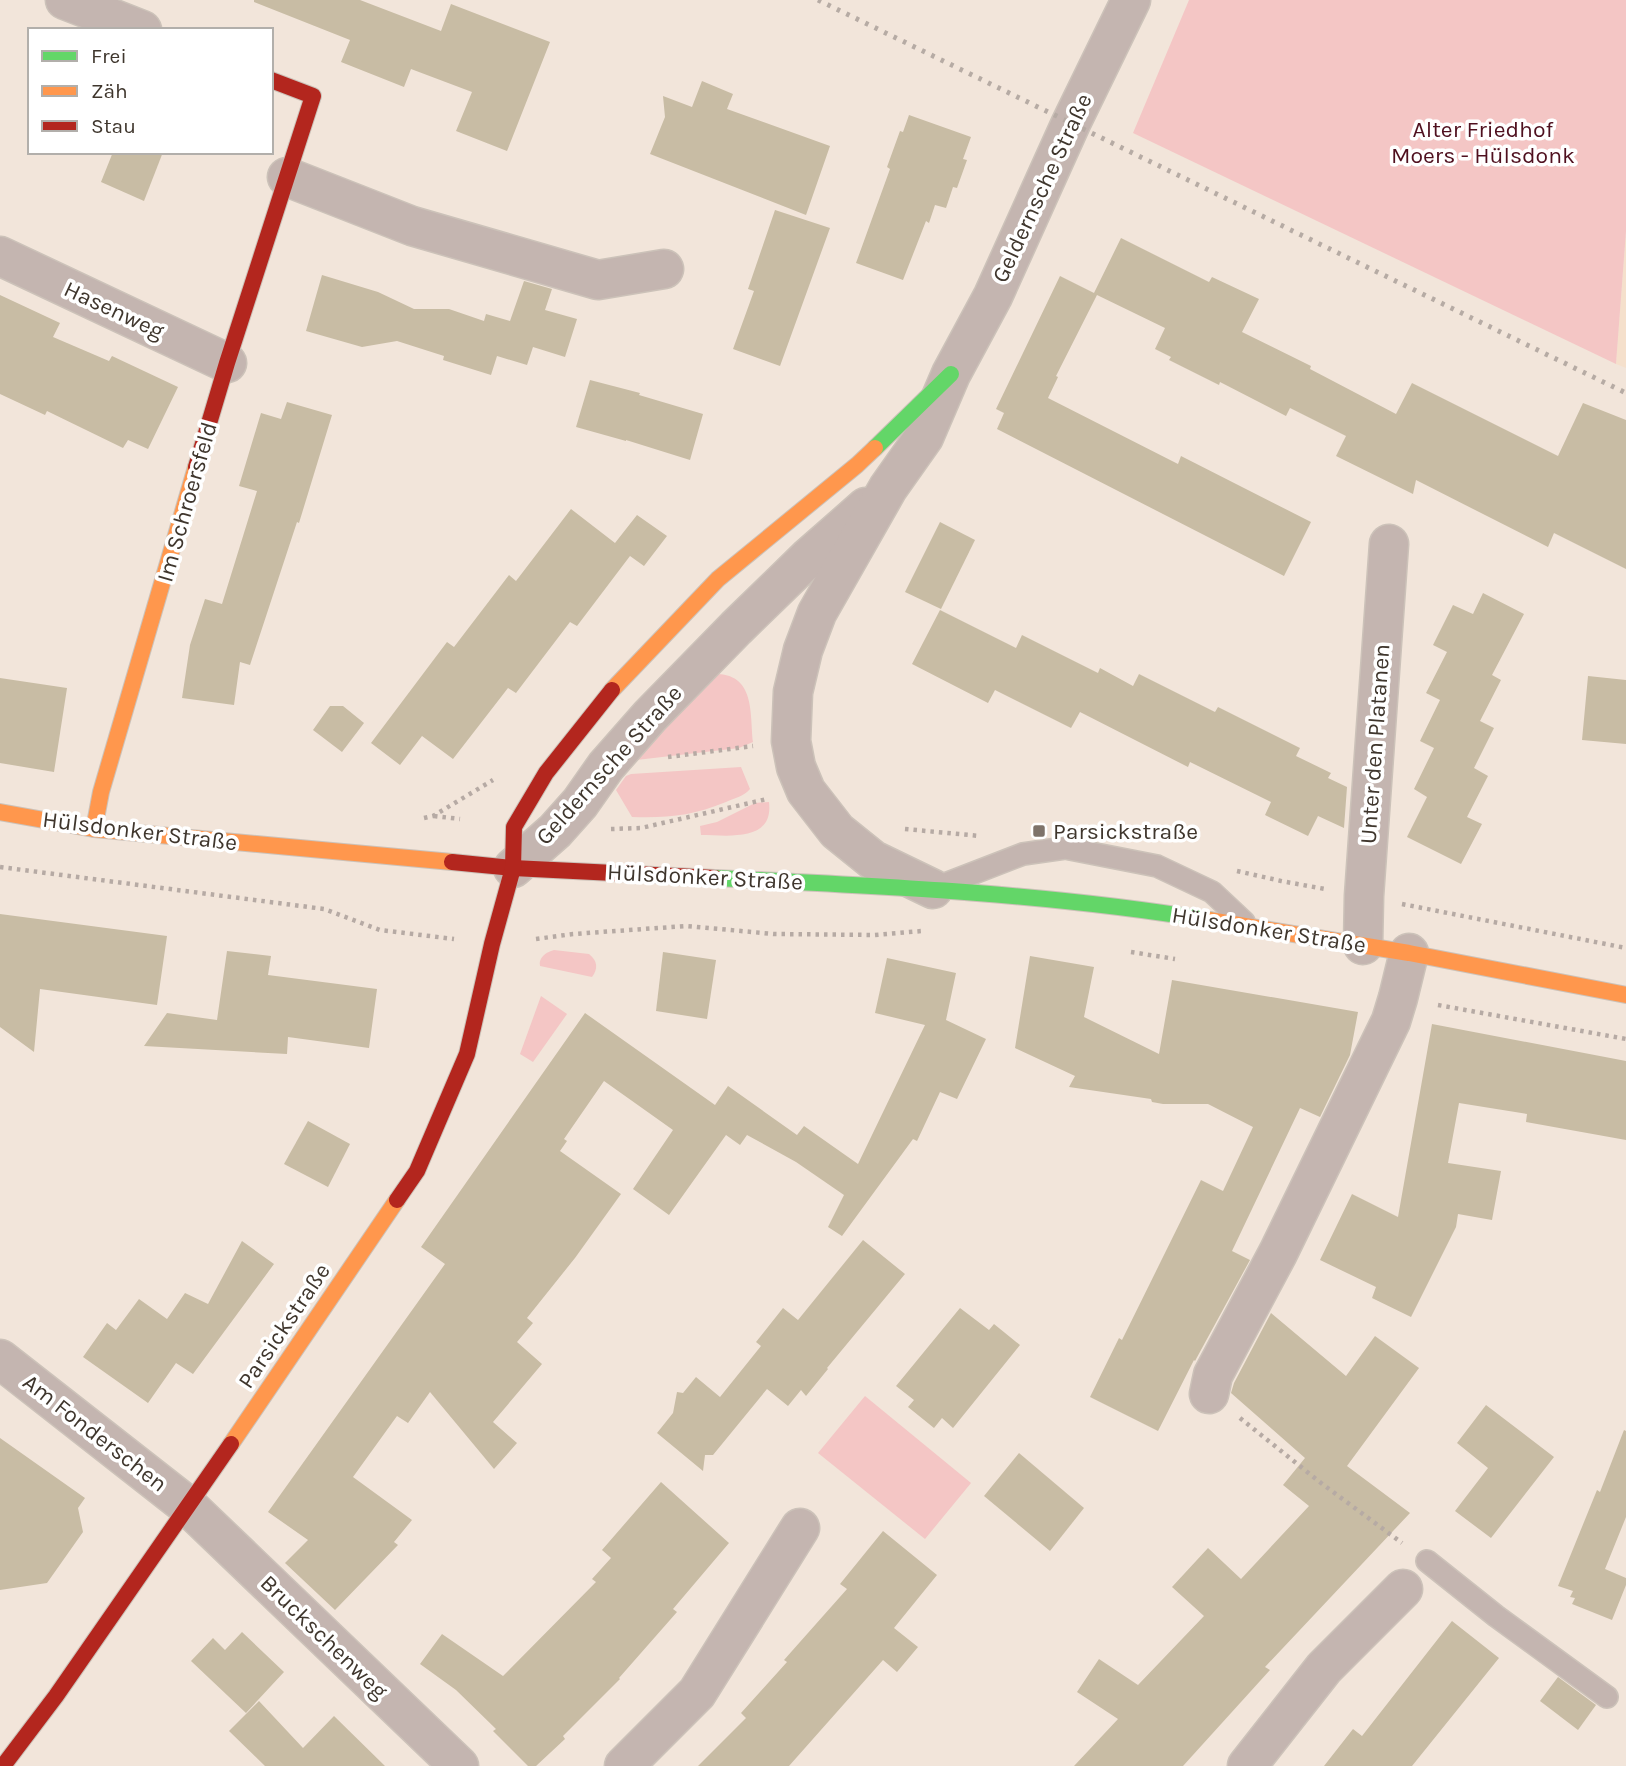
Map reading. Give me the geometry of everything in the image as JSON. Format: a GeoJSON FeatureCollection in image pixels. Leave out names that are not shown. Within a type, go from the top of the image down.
{"type":"FeatureCollection","features":[{"type":"Feature","properties":{"kind":"street"},"geometry":{"type":"LineString","coordinates":[[65,0],[137,28]]}},
{"type":"Feature","properties":{"kind":"street","name":"Geldernsche Straße"},"geometry":{"type":"LineString","coordinates":[[933,889],[873,860],[838,831],[806,791],[796,767],[791,741],[793,692],[803,650],[817,613],[888,488],[924,437],[951,374],[993,296],[1130,0]]}},
{"type":"Feature","properties":{"kind":"street","name":"Im Schroersfeld"},"geometry":{"type":"LineString","coordinates":[[94,829],[101,792],[227,363],[313,96],[273,81]]}},
{"type":"Feature","properties":{"kind":"street"},"geometry":{"type":"LineString","coordinates":[[287,177],[412,226],[598,280],[664,269]]}},
{"type":"Feature","properties":{"kind":"street","name":"Hasenweg"},"geometry":{"type":"LineString","coordinates":[[0,256],[227,363]]}},
{"type":"Feature","properties":{"kind":"street","name":"Geldernsche Straße"},"geometry":{"type":"LineString","coordinates":[[513,868],[514,827],[546,773],[629,671],[718,579],[858,466],[951,374]]}},
{"type":"Feature","properties":{"kind":"street","name":"Geldernsche Straße"},"geometry":{"type":"LineString","coordinates":[[513,868],[555,831],[580,803],[606,766],[659,706],[799,567],[888,488]]}},
{"type":"Feature","properties":{"kind":"street","name":"Unter den Platanen"},"geometry":{"type":"LineString","coordinates":[[1363,945],[1364,896],[1389,544]]}},
{"type":"Feature","properties":{"kind":"street","name":"Hülsdonker Straße"},"geometry":{"type":"LineString","coordinates":[[0,812],[94,829],[513,868],[933,889],[1154,911],[1409,953],[1626,995]]}},
{"type":"Feature","properties":{"kind":"street","name":"Parsickstraße"},"geometry":{"type":"LineString","coordinates":[[3,1766],[56,1696],[189,1507],[417,1171],[467,1054],[492,944],[513,868]]}},
{"type":"Feature","properties":{"kind":"street"},"geometry":{"type":"LineString","coordinates":[[1209,1394],[1213,1375],[1284,1241],[1391,1021],[1409,953]]}},
{"type":"Feature","properties":{"kind":"street","name":"Am Fonderschen"},"geometry":{"type":"LineString","coordinates":[[0,1359],[189,1507]]}},
{"type":"Feature","properties":{"kind":"street","name":"Bruckschenweg"},"geometry":{"type":"LineString","coordinates":[[189,1507],[459,1766]]}},
{"type":"Feature","properties":{"kind":"street"},"geometry":{"type":"LineString","coordinates":[[624,1766],[697,1693],[800,1528]]}},
{"type":"Feature","properties":{"kind":"street"},"geometry":{"type":"LineString","coordinates":[[1247,1766],[1324,1668],[1415,1575]]}},
{"type":"Feature","properties":{"kind":"lane"},"geometry":{"type":"LineString","coordinates":[[933,889],[1023,854],[1065,848],[1157,866],[1212,892],[1249,926]]}},
{"type":"Feature","properties":{"kind":"lane"},"geometry":{"type":"LineString","coordinates":[[1415,1575],[1496,1616],[1607,1697]]}},
{"type":"Feature","properties":{"kind":"path"},"geometry":{"type":"LineString","coordinates":[[555,831],[641,828],[806,791]]}},
{"type":"Feature","properties":{"kind":"path"},"geometry":{"type":"LineString","coordinates":[[433,816],[514,827]]}},
{"type":"Feature","properties":{"kind":"path"},"geometry":{"type":"LineString","coordinates":[[0,867],[324,909],[380,930],[492,944],[573,934],[686,926],[774,934],[875,935],[923,931]]}},
{"type":"Feature","properties":{"kind":"path"},"geometry":{"type":"LineString","coordinates":[[1125,951],[1181,959]]}},
{"type":"Feature","properties":{"kind":"path"},"geometry":{"type":"LineString","coordinates":[[1398,998],[1626,1039]]}},
{"type":"Feature","properties":{"kind":"path"},"geometry":{"type":"LineString","coordinates":[[1209,1394],[1321,1483],[1415,1575]]}},
{"type":"Feature","properties":{"kind":"shaded area"},"geometry":{"type":"Polygon","coordinates":[[[1626,231],[1626,368],[1616,364],[1626,231]]]}},
{"type":"Feature","properties":{"kind":"green space","name":"Alter Friedhof Moers - Hülsdonk"},"geometry":{"type":"Polygon","coordinates":[[[1189,0],[1626,0],[1626,231],[1616,364],[1133,133],[1189,0]]]}},
{"type":"Feature","properties":{"kind":"green space"},"geometry":{"type":"Polygon","coordinates":[[[711,675],[730,676],[745,689],[753,742],[739,748],[628,761],[711,675]]]}},
{"type":"Feature","properties":{"kind":"green space"},"geometry":{"type":"Polygon","coordinates":[[[741,767],[750,789],[748,791],[714,807],[691,813],[632,817],[616,790],[626,776],[631,774],[741,767]]]}},
{"type":"Feature","properties":{"kind":"green space"},"geometry":{"type":"Polygon","coordinates":[[[769,802],[769,815],[757,830],[747,834],[701,835],[700,826],[717,822],[755,803],[769,802]]]}},
{"type":"Feature","properties":{"kind":"green space"},"geometry":{"type":"Polygon","coordinates":[[[554,950],[589,954],[595,962],[594,974],[592,977],[540,966],[543,956],[554,950]]]}},
{"type":"Feature","properties":{"kind":"green space"},"geometry":{"type":"Polygon","coordinates":[[[541,996],[567,1014],[533,1062],[520,1054],[541,996]]]}},
{"type":"Feature","properties":{"kind":"green space"},"geometry":{"type":"Polygon","coordinates":[[[865,1396],[971,1483],[925,1539],[818,1453],[865,1396]]]}},
{"type":"Feature","properties":{"kind":"building"},"geometry":{"type":"Polygon","coordinates":[[[254,0],[360,0],[441,31],[451,4],[550,42],[507,151],[456,131],[472,92],[411,69],[404,87],[341,62],[350,40],[254,0]]]}},
{"type":"Feature","properties":{"kind":"building"},"geometry":{"type":"Polygon","coordinates":[[[702,81],[733,94],[727,109],[830,146],[806,215],[650,154],[665,117],[663,96],[692,107],[702,81]]]}},
{"type":"Feature","properties":{"kind":"building"},"geometry":{"type":"Polygon","coordinates":[[[909,115],[971,137],[963,159],[967,160],[957,188],[953,187],[946,208],[935,205],[903,280],[856,263],[890,169],[887,167],[909,115]]]}},
{"type":"Feature","properties":{"kind":"building"},"geometry":{"type":"Polygon","coordinates":[[[112,154],[162,154],[144,201],[101,182],[112,154]]]}},
{"type":"Feature","properties":{"kind":"building"},"geometry":{"type":"Polygon","coordinates":[[[775,210],[830,228],[780,366],[733,349],[754,291],[748,289],[775,210]]]}},
{"type":"Feature","properties":{"kind":"building"},"geometry":{"type":"Polygon","coordinates":[[[1121,238],[1209,282],[1212,277],[1259,299],[1242,332],[1311,366],[1310,369],[1396,414],[1412,383],[1558,456],[1583,403],[1626,420],[1626,569],[1554,533],[1548,547],[1416,480],[1413,494],[1336,456],[1346,436],[1290,408],[1286,416],[1220,382],[1219,385],[1169,360],[1171,357],[1155,349],[1165,328],[1097,295],[1056,376],[1058,377],[1048,398],[1178,464],[1181,456],[1311,522],[1284,576],[997,429],[1004,413],[996,409],[1060,276],[1094,293],[1121,238]]]}},
{"type":"Feature","properties":{"kind":"building"},"geometry":{"type":"Polygon","coordinates":[[[322,275],[378,292],[414,309],[449,309],[484,321],[486,314],[510,321],[524,281],[552,289],[545,310],[577,319],[565,357],[533,347],[527,365],[497,356],[491,375],[443,360],[444,356],[397,341],[362,347],[306,331],[322,275]]]}},
{"type":"Feature","properties":{"kind":"building"},"geometry":{"type":"Polygon","coordinates":[[[0,295],[60,323],[53,337],[109,361],[112,356],[178,387],[148,449],[128,440],[123,448],[47,411],[45,415],[0,394],[0,295]]]}},
{"type":"Feature","properties":{"kind":"building"},"geometry":{"type":"Polygon","coordinates":[[[590,380],[703,414],[690,460],[576,427],[590,380]]]}},
{"type":"Feature","properties":{"kind":"building"},"geometry":{"type":"Polygon","coordinates":[[[287,402],[332,415],[299,523],[297,522],[250,665],[240,662],[234,705],[182,698],[190,645],[205,599],[222,604],[257,491],[239,486],[261,413],[281,419],[287,402]]]}},
{"type":"Feature","properties":{"kind":"building"},"geometry":{"type":"Polygon","coordinates":[[[571,509],[615,543],[637,515],[667,536],[644,566],[630,556],[577,626],[570,622],[516,693],[508,688],[453,759],[422,736],[400,765],[371,743],[447,642],[454,647],[509,575],[516,581],[571,509]]]}},
{"type":"Feature","properties":{"kind":"building"},"geometry":{"type":"Polygon","coordinates":[[[940,522],[975,540],[941,609],[905,592],[940,522]]]}},
{"type":"Feature","properties":{"kind":"building"},"geometry":{"type":"Polygon","coordinates":[[[1483,593],[1524,614],[1492,675],[1501,680],[1480,721],[1494,728],[1474,768],[1488,776],[1467,817],[1482,824],[1461,864],[1407,837],[1427,797],[1414,789],[1434,748],[1420,741],[1440,700],[1426,693],[1447,652],[1433,645],[1453,605],[1473,614],[1483,593]]]}},
{"type":"Feature","properties":{"kind":"building"},"geometry":{"type":"Polygon","coordinates":[[[940,610],[1016,648],[1022,635],[1098,673],[1100,668],[1133,686],[1139,674],[1215,712],[1218,707],[1300,748],[1296,756],[1331,773],[1328,778],[1347,787],[1344,828],[1318,816],[1308,836],[1265,815],[1271,802],[1190,762],[1188,767],[1080,712],[1071,728],[995,690],[988,703],[912,664],[940,610]]]}},
{"type":"Feature","properties":{"kind":"building"},"geometry":{"type":"Polygon","coordinates":[[[1588,676],[1626,680],[1626,744],[1582,740],[1588,676]]]}},
{"type":"Feature","properties":{"kind":"building"},"geometry":{"type":"Polygon","coordinates":[[[0,678],[67,688],[54,772],[0,763],[0,678]]]}},
{"type":"Feature","properties":{"kind":"building"},"geometry":{"type":"Polygon","coordinates":[[[330,706],[343,706],[364,723],[342,752],[313,730],[330,706]]]}},
{"type":"Feature","properties":{"kind":"building"},"geometry":{"type":"Polygon","coordinates":[[[0,914],[167,936],[157,1005],[40,989],[34,1052],[0,1027],[0,914]]]}},
{"type":"Feature","properties":{"kind":"building"},"geometry":{"type":"Polygon","coordinates":[[[227,951],[271,956],[268,975],[377,989],[369,1048],[288,1037],[287,1054],[144,1046],[167,1013],[217,1020],[227,951]]]}},
{"type":"Feature","properties":{"kind":"building"},"geometry":{"type":"Polygon","coordinates":[[[663,952],[716,960],[707,1019],[656,1011],[663,952]]]}},
{"type":"Feature","properties":{"kind":"building"},"geometry":{"type":"Polygon","coordinates":[[[1030,956],[1094,967],[1084,1017],[1159,1054],[1172,980],[1358,1012],[1350,1055],[1320,1117],[1300,1108],[1232,1251],[1250,1260],[1158,1431],[1090,1397],[1119,1338],[1122,1340],[1201,1180],[1223,1191],[1253,1127],[1208,1104],[1163,1104],[1152,1102],[1151,1099],[1069,1087],[1075,1076],[1015,1048],[1030,956]]]}},
{"type":"Feature","properties":{"kind":"building"},"geometry":{"type":"Polygon","coordinates":[[[887,958],[956,973],[946,1020],[986,1039],[957,1099],[940,1092],[917,1141],[913,1139],[842,1236],[828,1227],[844,1195],[796,1162],[747,1135],[740,1145],[726,1135],[669,1215],[633,1189],[673,1130],[604,1081],[564,1139],[567,1141],[560,1151],[621,1194],[527,1318],[533,1323],[517,1342],[542,1364],[493,1422],[517,1443],[494,1469],[430,1392],[408,1423],[397,1416],[353,1477],[412,1520],[394,1542],[398,1545],[335,1610],[285,1563],[308,1540],[268,1512],[445,1264],[421,1247],[585,1013],[715,1105],[728,1086],[797,1135],[804,1126],[858,1164],[925,1025],[875,1013],[887,958]]]}},
{"type":"Feature","properties":{"kind":"building"},"geometry":{"type":"Polygon","coordinates":[[[1432,1024],[1626,1061],[1626,1140],[1526,1122],[1527,1114],[1459,1103],[1448,1163],[1501,1171],[1492,1220],[1458,1214],[1456,1227],[1411,1317],[1372,1298],[1376,1287],[1320,1260],[1352,1194],[1398,1217],[1432,1024]]]}},
{"type":"Feature","properties":{"kind":"building"},"geometry":{"type":"Polygon","coordinates":[[[308,1121],[350,1144],[328,1187],[284,1164],[308,1121]]]}},
{"type":"Feature","properties":{"kind":"building"},"geometry":{"type":"Polygon","coordinates":[[[863,1240],[905,1274],[806,1396],[801,1390],[788,1406],[767,1389],[713,1455],[705,1455],[703,1471],[657,1433],[673,1413],[677,1392],[683,1393],[696,1377],[720,1397],[761,1346],[756,1342],[783,1308],[798,1320],[863,1240]]]}},
{"type":"Feature","properties":{"kind":"building"},"geometry":{"type":"Polygon","coordinates":[[[242,1241],[274,1264],[193,1374],[176,1363],[148,1403],[83,1357],[107,1323],[116,1330],[139,1299],[167,1319],[185,1293],[208,1304],[242,1241]]]}},
{"type":"Feature","properties":{"kind":"building"},"geometry":{"type":"Polygon","coordinates":[[[960,1308],[989,1330],[994,1324],[1020,1345],[953,1428],[942,1418],[934,1428],[908,1407],[914,1400],[896,1386],[960,1308]]]}},
{"type":"Feature","properties":{"kind":"building"},"geometry":{"type":"Polygon","coordinates":[[[1271,1313],[1346,1376],[1375,1336],[1419,1368],[1347,1466],[1410,1513],[1265,1667],[1270,1670],[1183,1766],[1074,1766],[1118,1719],[1077,1692],[1099,1659],[1138,1685],[1204,1616],[1172,1587],[1208,1548],[1241,1579],[1309,1506],[1283,1485],[1305,1458],[1231,1393],[1271,1313]]]}},
{"type":"Feature","properties":{"kind":"building"},"geometry":{"type":"Polygon","coordinates":[[[1486,1405],[1554,1457],[1491,1538],[1455,1511],[1488,1468],[1457,1443],[1486,1405]]]}},
{"type":"Feature","properties":{"kind":"building"},"geometry":{"type":"Polygon","coordinates":[[[1624,1430],[1626,1517],[1605,1569],[1626,1578],[1626,1585],[1612,1620],[1572,1604],[1575,1598],[1570,1597],[1573,1591],[1558,1586],[1624,1430]]]}},
{"type":"Feature","properties":{"kind":"building"},"geometry":{"type":"Polygon","coordinates":[[[0,1438],[85,1498],[78,1508],[83,1532],[47,1583],[0,1590],[0,1438]]]}},
{"type":"Feature","properties":{"kind":"building"},"geometry":{"type":"Polygon","coordinates":[[[1019,1453],[1084,1508],[1050,1551],[984,1496],[1019,1453]]]}},
{"type":"Feature","properties":{"kind":"building"},"geometry":{"type":"Polygon","coordinates":[[[661,1482],[729,1543],[673,1609],[677,1612],[620,1679],[563,1736],[565,1739],[536,1766],[528,1766],[493,1731],[496,1729],[456,1690],[420,1664],[442,1634],[503,1676],[596,1582],[592,1579],[611,1558],[602,1550],[661,1482]]]}},
{"type":"Feature","properties":{"kind":"building"},"geometry":{"type":"Polygon","coordinates":[[[883,1531],[937,1575],[894,1628],[918,1647],[897,1672],[883,1660],[789,1766],[698,1766],[746,1718],[741,1713],[847,1589],[840,1584],[883,1531]]]}},
{"type":"Feature","properties":{"kind":"building"},"geometry":{"type":"Polygon","coordinates":[[[1452,1621],[1499,1658],[1412,1766],[1324,1766],[1353,1729],[1362,1736],[1452,1621]]]}},
{"type":"Feature","properties":{"kind":"building"},"geometry":{"type":"Polygon","coordinates":[[[242,1632],[284,1672],[246,1713],[191,1661],[213,1638],[225,1650],[242,1632]]]}},
{"type":"Feature","properties":{"kind":"building"},"geometry":{"type":"Polygon","coordinates":[[[1558,1677],[1596,1705],[1578,1730],[1540,1701],[1558,1677]]]}},
{"type":"Feature","properties":{"kind":"building"},"geometry":{"type":"Polygon","coordinates":[[[259,1701],[303,1748],[334,1716],[385,1766],[265,1766],[229,1731],[259,1701]]]}},
{"type":"Feature","properties":{"kind":"railway"},"geometry":{"type":"LineString","coordinates":[[818,0],[1626,393]]}},
{"type":"Feature","properties":{"kind":"traffic: fast"},"geometry":{"type":"LineString","coordinates":[[875,448],[951,374]]}},
{"type":"Feature","properties":{"kind":"traffic: fast"},"geometry":{"type":"LineString","coordinates":[[715,878],[1024,897],[1209,920]]}},
{"type":"Feature","properties":{"kind":"traffic: slow"},"geometry":{"type":"LineString","coordinates":[[612,690],[718,579],[875,448]]}},
{"type":"Feature","properties":{"kind":"traffic: slow"},"geometry":{"type":"LineString","coordinates":[[94,829],[101,792],[196,467]]}},
{"type":"Feature","properties":{"kind":"traffic: slow"},"geometry":{"type":"LineString","coordinates":[[0,812],[94,829],[452,862]]}},
{"type":"Feature","properties":{"kind":"traffic: slow"},"geometry":{"type":"LineString","coordinates":[[1209,920],[1409,953],[1626,995]]}},
{"type":"Feature","properties":{"kind":"traffic: slow"},"geometry":{"type":"LineString","coordinates":[[231,1444],[397,1200]]}},
{"type":"Feature","properties":{"kind":"traffic: jam"},"geometry":{"type":"LineString","coordinates":[[196,467],[313,96],[273,81]]}},
{"type":"Feature","properties":{"kind":"traffic: jam"},"geometry":{"type":"LineString","coordinates":[[397,1200],[417,1171],[467,1054],[492,944],[513,868],[514,827],[546,773],[612,690]]}},
{"type":"Feature","properties":{"kind":"traffic: jam"},"geometry":{"type":"LineString","coordinates":[[452,862],[513,868],[715,878]]}},
{"type":"Feature","properties":{"kind":"traffic: jam"},"geometry":{"type":"LineString","coordinates":[[3,1766],[56,1696],[231,1444]]}},
{"type":"Feature","properties":{"kind":"place","name":"Parsickstraße"},"geometry":{"type":"Point","coordinates":[1039,831]}}]}
